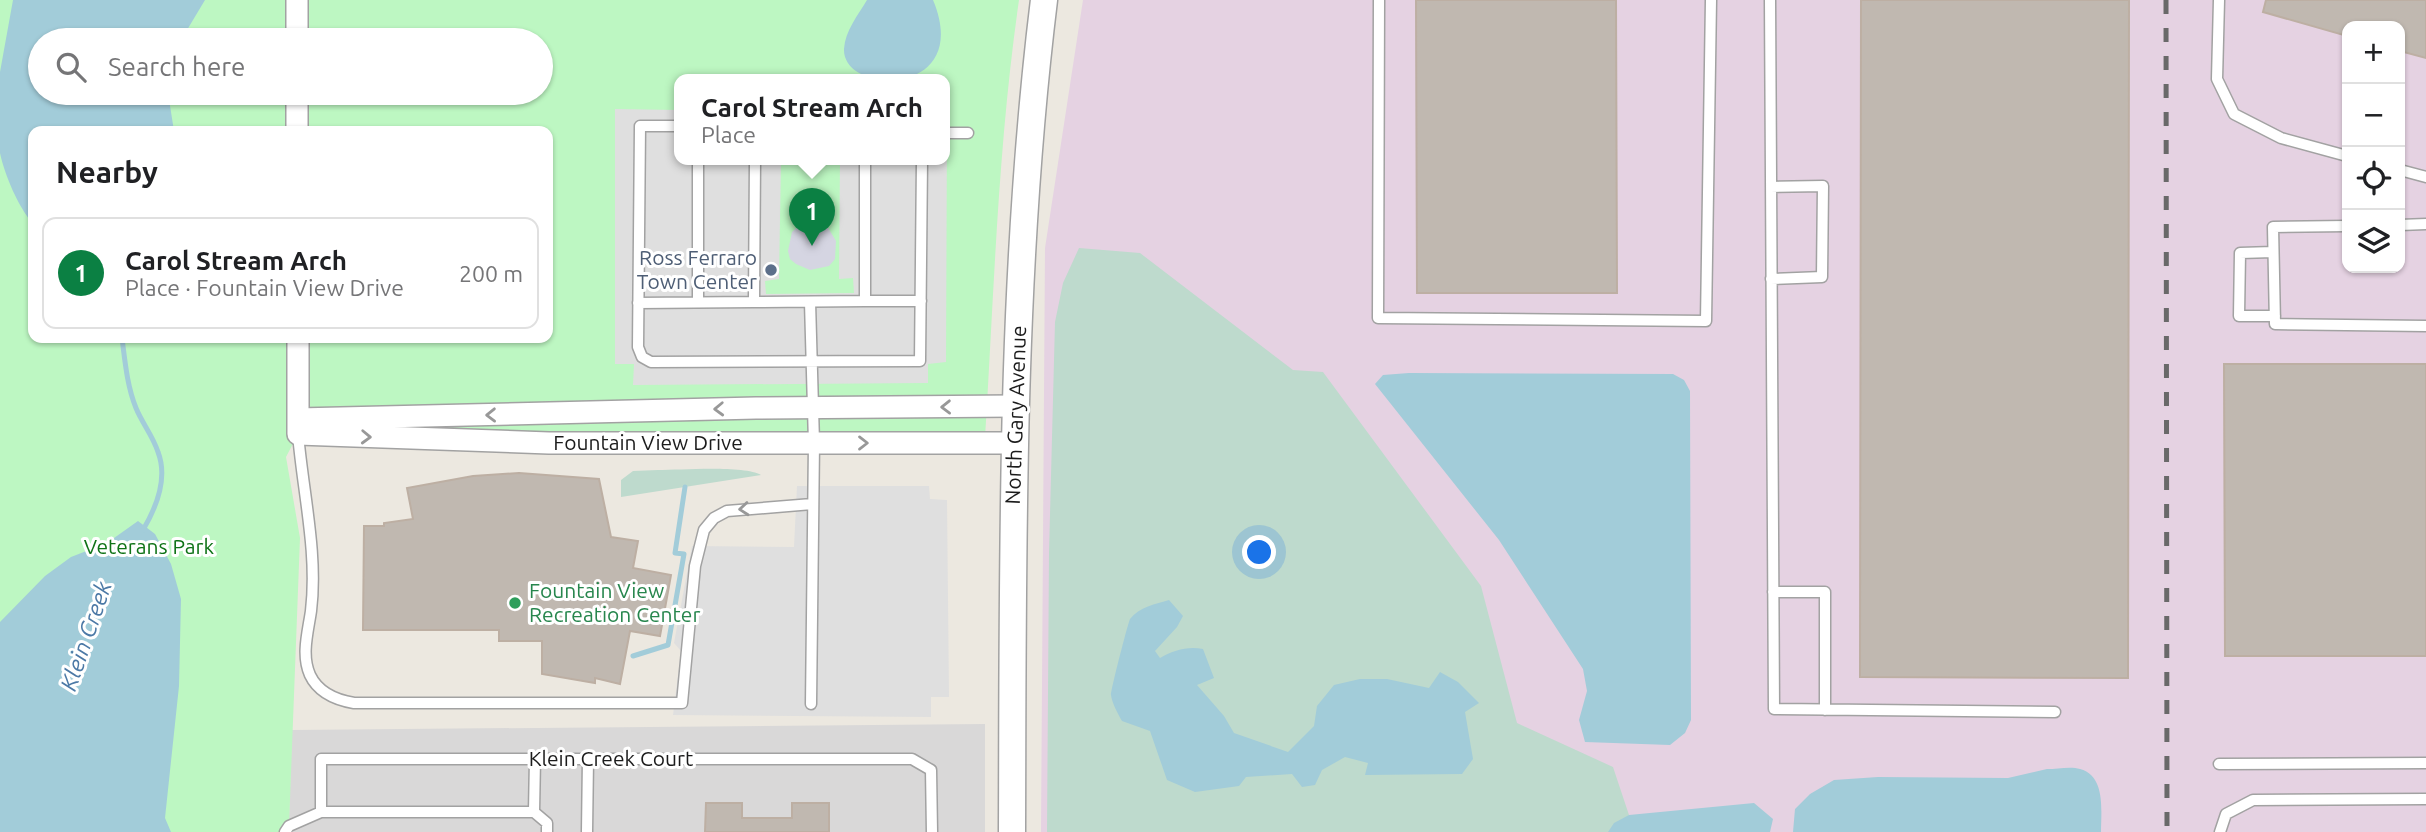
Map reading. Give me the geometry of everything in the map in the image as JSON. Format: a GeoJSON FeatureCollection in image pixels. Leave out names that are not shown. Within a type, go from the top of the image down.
{"type":"FeatureCollection","features":[{"type":"Feature","properties":{"kind":"street"},"geometry":{"type":"LineString","coordinates":[[298,0],[298,28]]}},
{"type":"Feature","properties":{"kind":"street","name":"North Gary Avenue"},"geometry":{"type":"LineString","coordinates":[[1012,832],[1013,443],[1022,256],[1044,0]]}},
{"type":"Feature","properties":{"kind":"street"},"geometry":{"type":"LineString","coordinates":[[298,105],[298,126]]}},
{"type":"Feature","properties":{"kind":"street"},"geometry":{"type":"LineString","coordinates":[[298,343],[298,427]]}},
{"type":"Feature","properties":{"kind":"street","name":"Fountain View Drive"},"geometry":{"type":"LineString","coordinates":[[298,427],[813,408],[1015,406]]}},
{"type":"Feature","properties":{"kind":"street","name":"Fountain View Drive"},"geometry":{"type":"LineString","coordinates":[[298,427],[549,443],[1013,443]]}},
{"type":"Feature","properties":{"kind":"lane"},"geometry":{"type":"LineString","coordinates":[[1379,0],[1378,318],[1706,321],[1710,0]]}},
{"type":"Feature","properties":{"kind":"lane"},"geometry":{"type":"LineString","coordinates":[[1770,0],[1774,709],[2055,712]]}},
{"type":"Feature","properties":{"kind":"lane"},"geometry":{"type":"LineString","coordinates":[[2219,0],[2217,79],[2234,114],[2281,138],[2342,155]]}},
{"type":"Feature","properties":{"kind":"lane"},"geometry":{"type":"LineString","coordinates":[[674,126],[640,126],[638,347],[642,357],[651,362],[920,361],[922,165]]}},
{"type":"Feature","properties":{"kind":"lane"},"geometry":{"type":"LineString","coordinates":[[950,133],[968,133]]}},
{"type":"Feature","properties":{"kind":"lane"},"geometry":{"type":"LineString","coordinates":[[698,165],[698,302]]}},
{"type":"Feature","properties":{"kind":"lane"},"geometry":{"type":"LineString","coordinates":[[754,302],[755,165]]}},
{"type":"Feature","properties":{"kind":"lane"},"geometry":{"type":"LineString","coordinates":[[865,165],[865,302]]}},
{"type":"Feature","properties":{"kind":"lane"},"geometry":{"type":"LineString","coordinates":[[2405,171],[2426,177]]}},
{"type":"Feature","properties":{"kind":"lane"},"geometry":{"type":"LineString","coordinates":[[1771,187],[1823,187],[1822,276],[1771,279]]}},
{"type":"Feature","properties":{"kind":"lane"},"geometry":{"type":"LineString","coordinates":[[2405,225],[2426,225]]}},
{"type":"Feature","properties":{"kind":"lane"},"geometry":{"type":"LineString","coordinates":[[2342,226],[2273,227],[2275,324],[2426,326]]}},
{"type":"Feature","properties":{"kind":"lane"},"geometry":{"type":"LineString","coordinates":[[2273,252],[2240,253],[2239,316],[2274,316]]}},
{"type":"Feature","properties":{"kind":"lane"},"geometry":{"type":"LineString","coordinates":[[810,302],[814,443],[811,704]]}},
{"type":"Feature","properties":{"kind":"lane"},"geometry":{"type":"LineString","coordinates":[[638,303],[921,302]]}},
{"type":"Feature","properties":{"kind":"lane"},"geometry":{"type":"LineString","coordinates":[[298,427],[314,576],[306,662],[311,677],[335,699],[354,704],[682,703],[695,566],[704,530],[714,518],[727,511],[812,504]]}},
{"type":"Feature","properties":{"kind":"lane"},"geometry":{"type":"LineString","coordinates":[[1773,592],[1825,592],[1825,710]]}},
{"type":"Feature","properties":{"kind":"lane","name":"Klein Creek Court"},"geometry":{"type":"LineString","coordinates":[[321,812],[321,759],[912,759],[932,770],[932,832]]}},
{"type":"Feature","properties":{"kind":"lane"},"geometry":{"type":"LineString","coordinates":[[534,812],[535,759]]}},
{"type":"Feature","properties":{"kind":"lane"},"geometry":{"type":"LineString","coordinates":[[587,832],[589,759]]}},
{"type":"Feature","properties":{"kind":"lane"},"geometry":{"type":"LineString","coordinates":[[2219,764],[2426,763]]}},
{"type":"Feature","properties":{"kind":"lane"},"geometry":{"type":"LineString","coordinates":[[2220,832],[2226,814],[2253,800],[2426,799]]}},
{"type":"Feature","properties":{"kind":"lane"},"geometry":{"type":"LineString","coordinates":[[285,832],[289,826],[321,812],[534,812],[547,823],[547,832]]}},
{"type":"Feature","properties":{"kind":"shaded area"},"geometry":{"type":"Polygon","coordinates":[[[1083,0],[2426,0],[2426,832],[1041,832],[1045,248],[1083,0]]]}},
{"type":"Feature","properties":{"kind":"shaded area"},"geometry":{"type":"Polygon","coordinates":[[[615,109],[674,110],[674,165],[781,165],[779,279],[765,281],[766,294],[854,293],[853,278],[839,279],[840,165],[947,165],[946,362],[928,364],[928,383],[633,385],[634,364],[615,364],[615,109]]]}},
{"type":"Feature","properties":{"kind":"shaded area"},"geometry":{"type":"Polygon","coordinates":[[[805,220],[818,220],[827,226],[836,241],[835,259],[829,266],[810,270],[790,259],[788,251],[792,232],[805,220]]]}},
{"type":"Feature","properties":{"kind":"shaded area"},"geometry":{"type":"Polygon","coordinates":[[[797,486],[929,486],[930,499],[947,500],[949,697],[931,697],[931,717],[673,715],[681,651],[674,643],[692,546],[794,547],[797,486]]]}},
{"type":"Feature","properties":{"kind":"shaded area"},"geometry":{"type":"Polygon","coordinates":[[[985,724],[985,832],[281,832],[289,817],[292,730],[985,724]]]}},
{"type":"Feature","properties":{"kind":"green space","name":"Veterans Park"},"geometry":{"type":"Polygon","coordinates":[[[0,0],[1019,0],[1001,164],[985,438],[298,434],[286,457],[300,538],[289,826],[285,832],[0,832],[0,0]]]}},
{"type":"Feature","properties":{"kind":"green space"},"geometry":{"type":"Polygon","coordinates":[[[1079,248],[1140,253],[1293,370],[1323,372],[1481,586],[1517,723],[1613,767],[1629,815],[1619,832],[1047,832],[1049,553],[1055,322],[1063,283],[1079,248]]]}},
{"type":"Feature","properties":{"kind":"green space"},"geometry":{"type":"Polygon","coordinates":[[[727,469],[761,475],[621,497],[621,480],[633,471],[727,469]]]}},
{"type":"Feature","properties":{"kind":"water"},"geometry":{"type":"Polygon","coordinates":[[[13,0],[205,0],[188,28],[28,28],[28,105],[170,105],[173,126],[28,126],[28,217],[13,190],[0,153],[0,72],[13,0]]]}},
{"type":"Feature","properties":{"kind":"water"},"geometry":{"type":"Polygon","coordinates":[[[867,0],[933,0],[941,32],[936,56],[922,71],[915,74],[862,74],[849,64],[844,49],[852,23],[867,0]]]}},
{"type":"Feature","properties":{"kind":"water"},"geometry":{"type":"Polygon","coordinates":[[[1673,374],[1684,380],[1690,391],[1691,720],[1685,733],[1670,745],[1585,742],[1579,720],[1587,691],[1583,669],[1499,540],[1375,384],[1383,375],[1673,374]]]}},
{"type":"Feature","properties":{"kind":"water"},"geometry":{"type":"Polygon","coordinates":[[[138,521],[155,534],[171,564],[181,599],[179,686],[165,818],[171,832],[0,832],[0,622],[45,576],[71,557],[107,543],[138,521]]]}},
{"type":"Feature","properties":{"kind":"water"},"geometry":{"type":"Polygon","coordinates":[[[1169,600],[1183,616],[1177,627],[1155,651],[1160,658],[1181,649],[1203,649],[1214,678],[1197,685],[1224,716],[1234,733],[1288,752],[1314,726],[1317,706],[1334,685],[1360,679],[1387,679],[1429,688],[1440,672],[1458,682],[1479,703],[1465,712],[1473,759],[1462,774],[1365,775],[1368,763],[1345,757],[1322,770],[1315,785],[1302,787],[1292,774],[1246,777],[1239,786],[1195,792],[1167,780],[1150,731],[1122,721],[1111,695],[1130,619],[1143,609],[1169,600]]]}},
{"type":"Feature","properties":{"kind":"water"},"geometry":{"type":"Polygon","coordinates":[[[2076,768],[2094,779],[2100,795],[2101,832],[1793,832],[1795,809],[1810,794],[1834,780],[1878,777],[2008,778],[2047,769],[2076,768]]]}},
{"type":"Feature","properties":{"kind":"water"},"geometry":{"type":"Polygon","coordinates":[[[1754,803],[1773,819],[1770,832],[1608,832],[1614,823],[1629,815],[1754,803]]]}},
{"type":"Feature","properties":{"kind":"building"},"geometry":{"type":"Polygon","coordinates":[[[1416,0],[1616,0],[1617,293],[1417,293],[1416,0]]]}},
{"type":"Feature","properties":{"kind":"building"},"geometry":{"type":"Polygon","coordinates":[[[1861,0],[2129,0],[2128,678],[1860,677],[1861,0]]]}},
{"type":"Feature","properties":{"kind":"building"},"geometry":{"type":"Polygon","coordinates":[[[2266,0],[2426,0],[2426,58],[2405,52],[2405,21],[2342,21],[2342,35],[2263,12],[2266,0]]]}},
{"type":"Feature","properties":{"kind":"building"},"geometry":{"type":"Polygon","coordinates":[[[2224,364],[2426,364],[2426,656],[2225,656],[2224,364]]]}},
{"type":"Feature","properties":{"kind":"building","name":"Fountain View Recreation Center"},"geometry":{"type":"Polygon","coordinates":[[[519,473],[599,479],[611,537],[638,541],[633,568],[671,575],[660,636],[630,631],[620,684],[595,678],[595,683],[542,674],[542,641],[499,641],[499,630],[363,630],[364,526],[384,526],[384,523],[413,519],[407,488],[473,476],[519,473]]]}},
{"type":"Feature","properties":{"kind":"building"},"geometry":{"type":"Polygon","coordinates":[[[706,803],[742,803],[742,818],[792,818],[792,803],[829,803],[829,832],[705,832],[706,803]]]}},
{"type":"Feature","properties":{"kind":"waterway","name":"Klein Creek"},"geometry":{"type":"LineString","coordinates":[[123,343],[133,400],[161,462],[159,492],[143,530]]}},
{"type":"Feature","properties":{"kind":"waterway"},"geometry":{"type":"LineString","coordinates":[[633,656],[668,645],[684,554],[675,553],[685,487]]}},
{"type":"Feature","properties":{"kind":"railway"},"geometry":{"type":"LineString","coordinates":[[2166,0],[2167,832]]}},
{"type":"Feature","properties":{"kind":"place","name":"Carol Stream Arch"},"geometry":{"type":"Point","coordinates":[812,246]}},
{"type":"Feature","properties":{"kind":"place","name":"Ross Ferraro Town Center"},"geometry":{"type":"Point","coordinates":[771,270]}},
{"type":"Feature","properties":{"kind":"place","name":"Fountain View Recreation Center"},"geometry":{"type":"Point","coordinates":[515,603]}}]}
